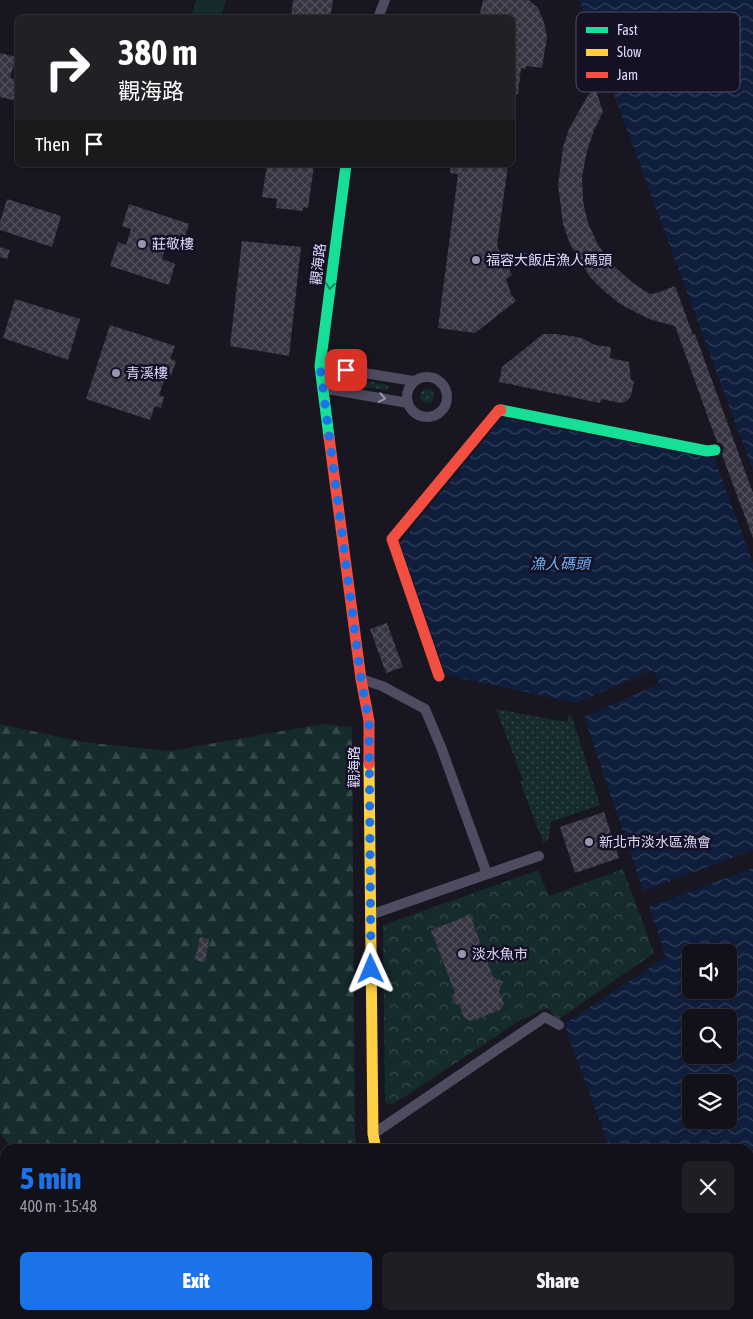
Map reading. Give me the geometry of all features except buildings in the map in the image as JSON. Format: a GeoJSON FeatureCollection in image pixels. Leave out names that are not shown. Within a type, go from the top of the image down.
{"type":"FeatureCollection","features":[{"type":"Feature","properties":{"kind":"street"},"geometry":{"type":"LineString","coordinates":[[379,15],[386,0]]}},
{"type":"Feature","properties":{"kind":"street","name":"觀海路"},"geometry":{"type":"LineString","coordinates":[[346,167],[320,366],[361,679],[369,721],[373,1134],[375,1144]]}},
{"type":"Feature","properties":{"kind":"street"},"geometry":{"type":"LineString","coordinates":[[320,366],[414,381]]}},
{"type":"Feature","properties":{"kind":"street"},"geometry":{"type":"LineString","coordinates":[[423,377],[436,379],[446,388],[446,402],[439,412],[428,417],[416,413],[408,403],[408,389],[414,381],[423,377]]}},
{"type":"Feature","properties":{"kind":"street"},"geometry":{"type":"LineString","coordinates":[[322,388],[408,403]]}},
{"type":"Feature","properties":{"kind":"street"},"geometry":{"type":"LineString","coordinates":[[439,676],[392,539],[499,410],[708,451],[715,450]]}},
{"type":"Feature","properties":{"kind":"street"},"geometry":{"type":"LineString","coordinates":[[361,679],[382,686],[425,709],[441,747],[487,874]]}},
{"type":"Feature","properties":{"kind":"street"},"geometry":{"type":"LineString","coordinates":[[370,915],[539,856]]}},
{"type":"Feature","properties":{"kind":"street"},"geometry":{"type":"LineString","coordinates":[[373,1134],[545,1017],[559,1025]]}},
{"type":"Feature","properties":{"kind":"green space"},"geometry":{"type":"Polygon","coordinates":[[[196,0],[226,0],[222,15],[192,15],[196,0]]]}},
{"type":"Feature","properties":{"kind":"green space"},"geometry":{"type":"Polygon","coordinates":[[[351,378],[387,385],[389,388],[385,390],[350,385],[347,382],[351,378]]]}},
{"type":"Feature","properties":{"kind":"green space"},"geometry":{"type":"Polygon","coordinates":[[[424,389],[430,389],[434,396],[430,403],[424,403],[420,399],[420,393],[424,389]]]}},
{"type":"Feature","properties":{"kind":"green space"},"geometry":{"type":"Polygon","coordinates":[[[496,709],[567,722],[569,714],[572,717],[600,805],[551,822],[548,840],[543,842],[520,782],[523,780],[496,709]]]}},
{"type":"Feature","properties":{"kind":"green space"},"geometry":{"type":"Polygon","coordinates":[[[0,724],[83,742],[169,751],[322,724],[352,727],[355,1137],[357,1144],[8,1144],[0,1133],[0,724]]]}},
{"type":"Feature","properties":{"kind":"green space"},"geometry":{"type":"Polygon","coordinates":[[[623,869],[654,953],[558,1020],[547,1008],[519,1021],[392,1105],[385,1103],[383,925],[538,870],[549,896],[623,869]]]}},
{"type":"Feature","properties":{"kind":"water"},"geometry":{"type":"Polygon","coordinates":[[[579,0],[753,0],[753,471],[613,92],[740,92],[740,12],[583,12],[579,0]]]}},
{"type":"Feature","properties":{"kind":"water"},"geometry":{"type":"Polygon","coordinates":[[[522,250],[527,252],[529,257],[527,262],[522,264],[517,262],[515,257],[517,252],[522,250]]]}},
{"type":"Feature","properties":{"kind":"water","name":"漁人碼頭"},"geometry":{"type":"Polygon","coordinates":[[[502,418],[715,459],[753,563],[753,1144],[608,1144],[564,1024],[666,957],[584,717],[659,684],[653,670],[576,703],[446,675],[400,543],[502,418]]]}},
{"type":"Feature","properties":{"kind":"pier"},"geometry":{"type":"Polygon","coordinates":[[[739,435],[753,471],[753,473],[737,436],[739,435]]]}},
{"type":"Feature","properties":{"kind":"pier"},"geometry":{"type":"Polygon","coordinates":[[[717,457],[753,556],[753,563],[715,459],[717,457]]]}},
{"type":"Feature","properties":{"kind":"pier"},"geometry":{"type":"Polygon","coordinates":[[[753,850],[753,868],[646,908],[641,892],[753,850]]]}},
{"type":"Feature","properties":{"kind":"traffic: fast"},"geometry":{"type":"LineString","coordinates":[[329,437],[320,366],[346,167]]}},
{"type":"Feature","properties":{"kind":"traffic: fast"},"geometry":{"type":"LineString","coordinates":[[501,410],[707,451],[715,450]]}},
{"type":"Feature","properties":{"kind":"traffic: slow"},"geometry":{"type":"LineString","coordinates":[[369,764],[373,1134],[375,1144]]}},
{"type":"Feature","properties":{"kind":"traffic: jam"},"geometry":{"type":"LineString","coordinates":[[439,676],[392,539],[499,410],[501,410]]}},
{"type":"Feature","properties":{"kind":"traffic: jam"},"geometry":{"type":"LineString","coordinates":[[329,437],[361,679],[369,721],[369,764]]}},
{"type":"Feature","properties":{"kind":"place","name":"莊敬樓"},"geometry":{"type":"Point","coordinates":[142,244]}},
{"type":"Feature","properties":{"kind":"place","name":"福容大飯店漁人碼頭"},"geometry":{"type":"Point","coordinates":[476,260]}},
{"type":"Feature","properties":{"kind":"place","name":"青溪樓"},"geometry":{"type":"Point","coordinates":[116,373]}},
{"type":"Feature","properties":{"kind":"place","name":"新北市淡水區漁會"},"geometry":{"type":"Point","coordinates":[589,842]}},
{"type":"Feature","properties":{"kind":"place","name":"淡水魚市"},"geometry":{"type":"Point","coordinates":[462,954]}},
{"type":"Feature","properties":{"kind":"route"},"geometry":{"type":"LineString","coordinates":[[346,370],[320,366],[361,679],[369,721],[371,969]]}}]}
